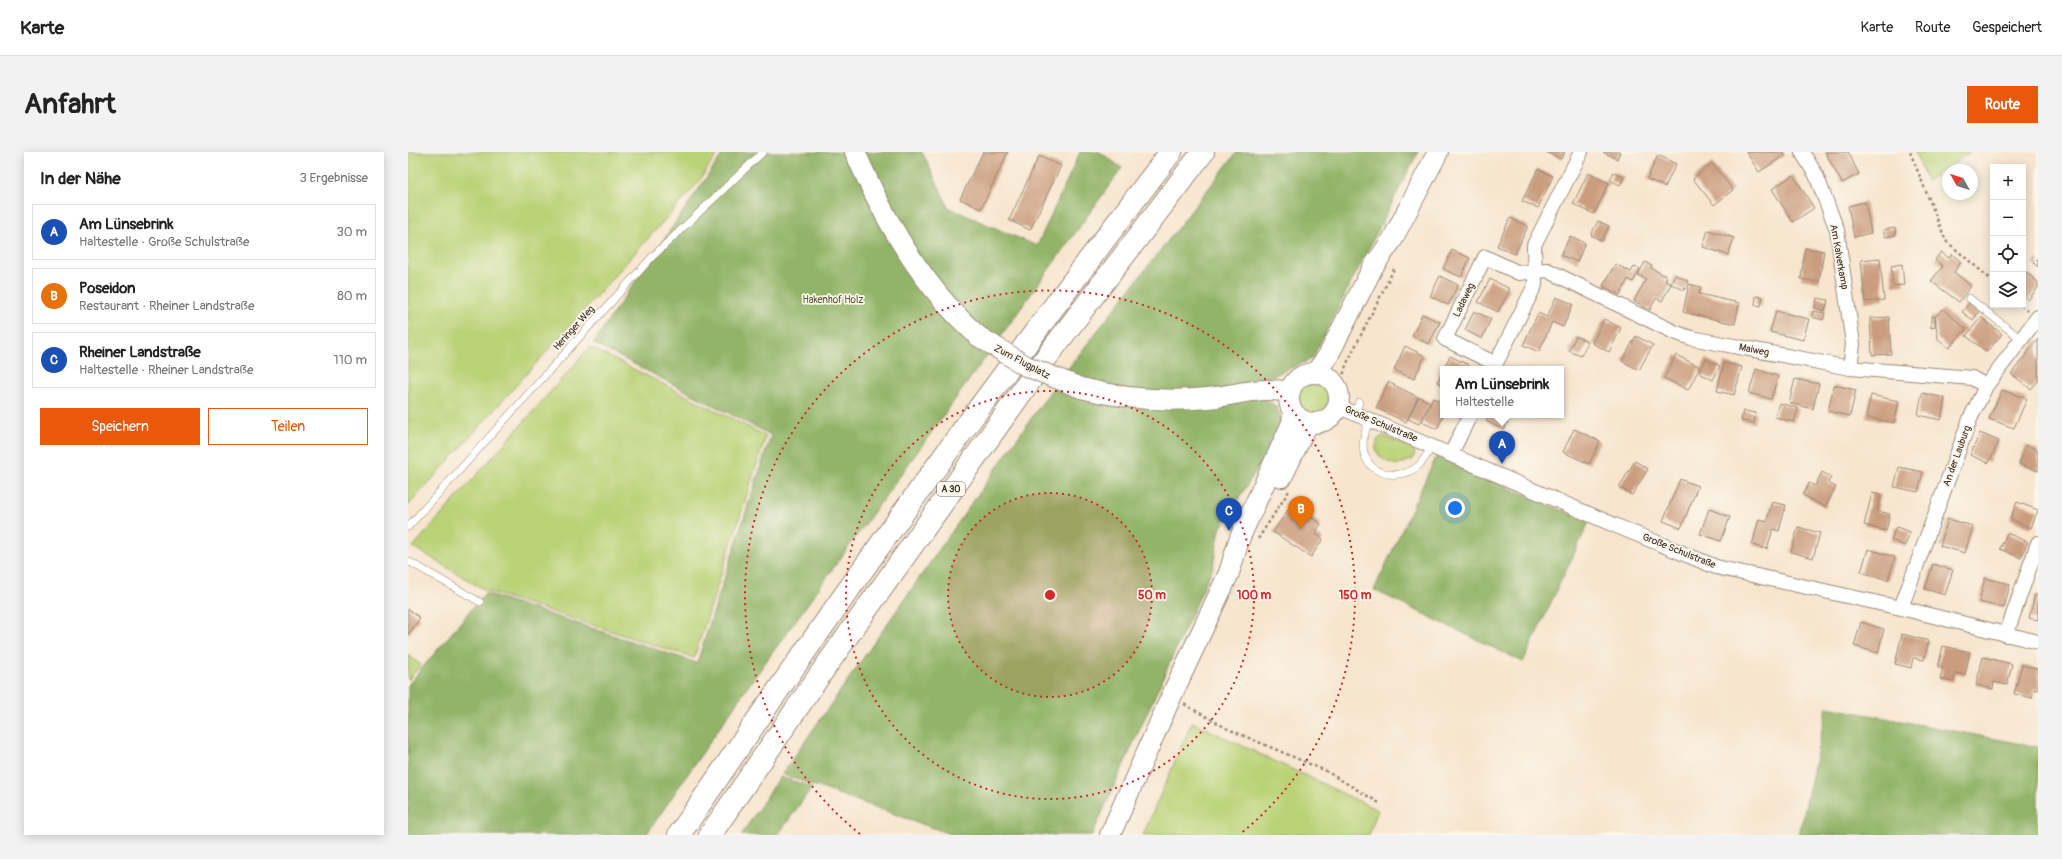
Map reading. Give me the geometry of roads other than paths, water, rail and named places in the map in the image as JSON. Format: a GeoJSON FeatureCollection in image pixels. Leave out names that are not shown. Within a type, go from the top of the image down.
{"type":"FeatureCollection","features":[{"type":"Feature","properties":{"kind":"highway","name":"A 30"},"geometry":{"type":"LineString","coordinates":[[679,835],[966,426],[1069,285],[1171,152]]}},
{"type":"Feature","properties":{"kind":"highway","name":"A 30"},"geometry":{"type":"LineString","coordinates":[[710,835],[831,660],[1051,350],[1203,152]]}},
{"type":"Feature","properties":{"kind":"street","name":"Zum Flugplatz"},"geometry":{"type":"LineString","coordinates":[[855,152],[871,189],[900,243],[930,285],[958,319],[978,336],[1026,366],[1081,388],[1135,399],[1173,400],[1209,398],[1262,389],[1289,392]]}},
{"type":"Feature","properties":{"kind":"street"},"geometry":{"type":"LineString","coordinates":[[1330,378],[1383,272],[1392,240],[1438,152]]}},
{"type":"Feature","properties":{"kind":"street"},"geometry":{"type":"LineString","coordinates":[[1494,366],[1535,285],[1534,245],[1581,152]]}},
{"type":"Feature","properties":{"kind":"street","name":"Am Kalverkamp"},"geometry":{"type":"LineString","coordinates":[[1802,152],[1816,175],[1837,230],[1853,344],[1850,368]]}},
{"type":"Feature","properties":{"kind":"street","name":"Ladaweg"},"geometry":{"type":"LineString","coordinates":[[1494,366],[1445,338],[1485,257],[1519,273],[1534,271]]}},
{"type":"Feature","properties":{"kind":"street","name":"Maiweg"},"geometry":{"type":"LineString","coordinates":[[1534,271],[1547,270],[1674,332],[1691,338],[1850,368],[1972,378],[1986,386]]}},
{"type":"Feature","properties":{"kind":"street","name":"An der Lauburg"},"geometry":{"type":"LineString","coordinates":[[1901,608],[1970,419],[1986,386],[2038,317]]}},
{"type":"Feature","properties":{"kind":"street"},"geometry":{"type":"LineString","coordinates":[[1306,374],[1330,378],[1338,392],[1350,403],[1327,419],[1310,423],[1304,421],[1293,412],[1290,406],[1289,392],[1293,384],[1299,378],[1306,374]]}},
{"type":"Feature","properties":{"kind":"street","name":"Große Schulstraße"},"geometry":{"type":"LineString","coordinates":[[1350,403],[1369,419],[1619,527],[1716,567],[1901,608],[2038,642]]}},
{"type":"Feature","properties":{"kind":"street"},"geometry":{"type":"LineString","coordinates":[[1110,835],[1171,697],[1229,573],[1240,537],[1292,423],[1293,412]]}},
{"type":"Feature","properties":{"kind":"street"},"geometry":{"type":"LineString","coordinates":[[1451,454],[1469,418]]}},
{"type":"Feature","properties":{"kind":"street"},"geometry":{"type":"LineString","coordinates":[[1229,573],[1251,541],[1305,429],[1310,423]]}},
{"type":"Feature","properties":{"kind":"street"},"geometry":{"type":"LineString","coordinates":[[2006,635],[2038,543]]}},
{"type":"Feature","properties":{"kind":"lane","name":"Heringer Weg"},"geometry":{"type":"LineString","coordinates":[[408,527],[652,257],[763,152]]}},
{"type":"Feature","properties":{"kind":"lane"},"geometry":{"type":"LineString","coordinates":[[1970,298],[2021,339]]}},
{"type":"Feature","properties":{"kind":"lane"},"geometry":{"type":"LineString","coordinates":[[1369,419],[1364,440],[1365,456],[1375,469],[1390,475],[1404,474],[1420,465],[1432,446]]}},
{"type":"Feature","properties":{"kind":"lane"},"geometry":{"type":"LineString","coordinates":[[408,561],[480,602]]}},
{"type":"Feature","properties":{"kind":"place","name":"Am Lünsebrink"},"geometry":{"type":"Point","coordinates":[1502,464]}},
{"type":"Feature","properties":{"kind":"place","name":"Poseidon"},"geometry":{"type":"Point","coordinates":[1301,529]}},
{"type":"Feature","properties":{"kind":"place","name":"Rheiner Landstraße"},"geometry":{"type":"Point","coordinates":[1229,531]}},
{"type":"Feature","properties":{"kind":"park label","name":"Hakenhof Holz"},"geometry":{"type":"Point","coordinates":[833,300]}}]}
